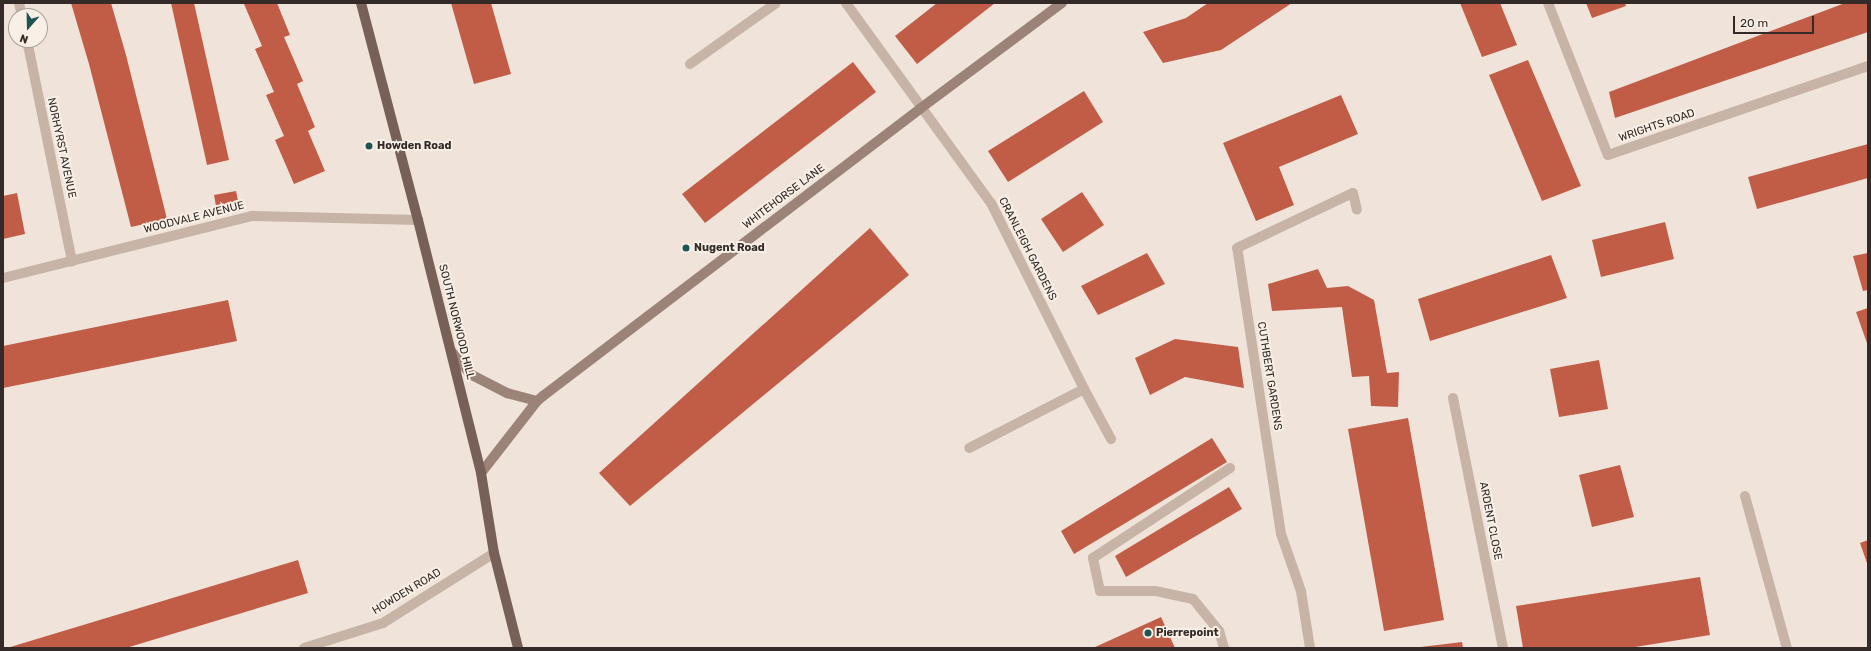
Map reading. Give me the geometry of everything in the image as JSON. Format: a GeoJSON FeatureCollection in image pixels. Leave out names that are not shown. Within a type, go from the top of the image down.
{"type":"FeatureCollection","features":[{"type":"Feature","properties":{"kind":"main road","name":"SOUTH NORWOOD HILL"},"geometry":{"type":"LineString","coordinates":[[361,3],[418,220],[481,473],[494,553],[518,648]]}},
{"type":"Feature","properties":{"kind":"main road","name":"WHITEHORSE LANE"},"geometry":{"type":"LineString","coordinates":[[481,473],[537,401],[921,108],[1062,3]]}},
{"type":"Feature","properties":{"kind":"main road"},"geometry":{"type":"LineString","coordinates":[[451,351],[470,374],[507,393],[537,401]]}},
{"type":"Feature","properties":{"kind":"street"},"geometry":{"type":"LineString","coordinates":[[690,64],[776,3]]}},
{"type":"Feature","properties":{"kind":"street"},"geometry":{"type":"LineString","coordinates":[[846,3],[921,108]]}},
{"type":"Feature","properties":{"kind":"street","name":"WRIGHTS ROAD"},"geometry":{"type":"LineString","coordinates":[[1548,3],[1608,155],[1868,66]]}},
{"type":"Feature","properties":{"kind":"street","name":"NORHYRST AVENUE"},"geometry":{"type":"LineString","coordinates":[[29,48],[72,260]]}},
{"type":"Feature","properties":{"kind":"street","name":"CRANLEIGH GARDENS"},"geometry":{"type":"LineString","coordinates":[[921,108],[991,203],[1084,389],[1111,439]]}},
{"type":"Feature","properties":{"kind":"street","name":"CUTHBERT GARDENS"},"geometry":{"type":"LineString","coordinates":[[1310,648],[1301,591],[1281,534],[1237,248],[1353,193],[1357,210]]}},
{"type":"Feature","properties":{"kind":"street","name":"WOODVALE AVENUE"},"geometry":{"type":"LineString","coordinates":[[3,278],[252,216],[418,220]]}},
{"type":"Feature","properties":{"kind":"street"},"geometry":{"type":"LineString","coordinates":[[969,448],[1084,389]]}},
{"type":"Feature","properties":{"kind":"street","name":"ARDENT CLOSE"},"geometry":{"type":"LineString","coordinates":[[1453,398],[1503,648]]}},
{"type":"Feature","properties":{"kind":"street"},"geometry":{"type":"LineString","coordinates":[[1224,648],[1219,631],[1193,598],[1155,591],[1100,591],[1093,558],[1230,468]]}},
{"type":"Feature","properties":{"kind":"street"},"geometry":{"type":"LineString","coordinates":[[1745,496],[1787,648]]}},
{"type":"Feature","properties":{"kind":"street","name":"HOWDEN ROAD"},"geometry":{"type":"LineString","coordinates":[[304,648],[383,623],[494,553]]}},
{"type":"Feature","properties":{"kind":"building"},"geometry":{"type":"Polygon","coordinates":[[[71,3],[111,3],[126,55],[167,219],[131,227],[89,64],[71,3]]]}},
{"type":"Feature","properties":{"kind":"building"},"geometry":{"type":"Polygon","coordinates":[[[171,3],[194,3],[229,160],[207,165],[171,3]]]}},
{"type":"Feature","properties":{"kind":"building"},"geometry":{"type":"Polygon","coordinates":[[[277,3],[290,35],[284,37],[303,81],[297,84],[315,127],[308,131],[325,171],[294,184],[275,140],[284,136],[266,95],[274,92],[255,49],[262,46],[244,4],[277,3]]]}},
{"type":"Feature","properties":{"kind":"building"},"geometry":{"type":"Polygon","coordinates":[[[451,3],[491,3],[511,74],[474,84],[451,3]]]}},
{"type":"Feature","properties":{"kind":"building"},"geometry":{"type":"Polygon","coordinates":[[[937,3],[995,3],[917,64],[895,36],[937,3]]]}},
{"type":"Feature","properties":{"kind":"building"},"geometry":{"type":"Polygon","coordinates":[[[1208,3],[1292,3],[1221,50],[1163,63],[1143,32],[1186,18],[1208,3]]]}},
{"type":"Feature","properties":{"kind":"building"},"geometry":{"type":"Polygon","coordinates":[[[1460,3],[1500,3],[1517,45],[1482,57],[1460,3]]]}},
{"type":"Feature","properties":{"kind":"building"},"geometry":{"type":"Polygon","coordinates":[[[1586,3],[1625,3],[1626,6],[1592,18],[1586,3]]]}},
{"type":"Feature","properties":{"kind":"building"},"geometry":{"type":"Polygon","coordinates":[[[1845,3],[1868,3],[1868,32],[1615,118],[1609,92],[1845,3]]]}},
{"type":"Feature","properties":{"kind":"building"},"geometry":{"type":"Polygon","coordinates":[[[1528,60],[1581,186],[1542,201],[1489,75],[1528,60]]]}},
{"type":"Feature","properties":{"kind":"building"},"geometry":{"type":"Polygon","coordinates":[[[853,62],[876,92],[705,223],[682,194],[853,62]]]}},
{"type":"Feature","properties":{"kind":"building"},"geometry":{"type":"Polygon","coordinates":[[[1084,91],[1103,122],[1008,182],[988,151],[1084,91]]]}},
{"type":"Feature","properties":{"kind":"building"},"geometry":{"type":"Polygon","coordinates":[[[1341,95],[1358,134],[1279,167],[1294,205],[1256,221],[1223,143],[1341,95]]]}},
{"type":"Feature","properties":{"kind":"building"},"geometry":{"type":"Polygon","coordinates":[[[1868,144],[1868,178],[1757,209],[1748,177],[1868,144]]]}},
{"type":"Feature","properties":{"kind":"building"},"geometry":{"type":"Polygon","coordinates":[[[236,191],[238,201],[216,206],[214,195],[236,191]]]}},
{"type":"Feature","properties":{"kind":"building"},"geometry":{"type":"Polygon","coordinates":[[[1082,192],[1104,225],[1063,252],[1041,219],[1082,192]]]}},
{"type":"Feature","properties":{"kind":"building"},"geometry":{"type":"Polygon","coordinates":[[[17,193],[25,234],[3,239],[3,196],[17,193]]]}},
{"type":"Feature","properties":{"kind":"building"},"geometry":{"type":"Polygon","coordinates":[[[1665,222],[1674,259],[1601,277],[1592,240],[1665,222]]]}},
{"type":"Feature","properties":{"kind":"building"},"geometry":{"type":"Polygon","coordinates":[[[870,228],[909,275],[630,506],[599,473],[870,228]]]}},
{"type":"Feature","properties":{"kind":"building"},"geometry":{"type":"Polygon","coordinates":[[[1147,253],[1165,284],[1098,315],[1081,286],[1147,253]]]}},
{"type":"Feature","properties":{"kind":"building"},"geometry":{"type":"Polygon","coordinates":[[[1868,253],[1868,290],[1863,291],[1853,256],[1868,253]]]}},
{"type":"Feature","properties":{"kind":"building"},"geometry":{"type":"Polygon","coordinates":[[[1551,255],[1567,298],[1430,341],[1418,299],[1551,255]]]}},
{"type":"Feature","properties":{"kind":"building"},"geometry":{"type":"Polygon","coordinates":[[[1318,269],[1327,288],[1348,286],[1374,300],[1387,373],[1399,372],[1398,407],[1371,406],[1369,376],[1352,377],[1342,307],[1272,311],[1268,284],[1318,269]]]}},
{"type":"Feature","properties":{"kind":"building"},"geometry":{"type":"Polygon","coordinates":[[[228,300],[237,341],[3,388],[3,346],[228,300]]]}},
{"type":"Feature","properties":{"kind":"building"},"geometry":{"type":"Polygon","coordinates":[[[1868,308],[1868,346],[1856,312],[1868,308]]]}},
{"type":"Feature","properties":{"kind":"building"},"geometry":{"type":"Polygon","coordinates":[[[1175,339],[1238,347],[1244,388],[1185,377],[1150,395],[1135,358],[1175,339]]]}},
{"type":"Feature","properties":{"kind":"building"},"geometry":{"type":"Polygon","coordinates":[[[1599,360],[1608,409],[1559,417],[1550,369],[1599,360]]]}},
{"type":"Feature","properties":{"kind":"building"},"geometry":{"type":"Polygon","coordinates":[[[1408,418],[1444,620],[1384,631],[1348,429],[1408,418]]]}},
{"type":"Feature","properties":{"kind":"building"},"geometry":{"type":"Polygon","coordinates":[[[1212,438],[1227,462],[1074,554],[1061,531],[1212,438]]]}},
{"type":"Feature","properties":{"kind":"building"},"geometry":{"type":"Polygon","coordinates":[[[1620,465],[1634,517],[1592,527],[1579,475],[1620,465]]]}},
{"type":"Feature","properties":{"kind":"building"},"geometry":{"type":"Polygon","coordinates":[[[1229,487],[1242,509],[1126,577],[1115,556],[1229,487]]]}},
{"type":"Feature","properties":{"kind":"building"},"geometry":{"type":"Polygon","coordinates":[[[1868,540],[1868,566],[1860,543],[1868,540]]]}},
{"type":"Feature","properties":{"kind":"building"},"geometry":{"type":"Polygon","coordinates":[[[298,560],[308,593],[126,648],[7,648],[298,560]]]}},
{"type":"Feature","properties":{"kind":"building"},"geometry":{"type":"Polygon","coordinates":[[[1700,577],[1710,635],[1629,648],[1523,648],[1516,606],[1700,577]]]}},
{"type":"Feature","properties":{"kind":"building","name":"Pierrepoint"},"geometry":{"type":"Polygon","coordinates":[[[1161,617],[1175,648],[1093,648],[1161,617]]]}},
{"type":"Feature","properties":{"kind":"building"},"geometry":{"type":"Polygon","coordinates":[[[1462,642],[1463,648],[1421,648],[1421,647],[1462,642]]]}},
{"type":"Feature","properties":{"kind":"place","name":"Howden Road"},"geometry":{"type":"Point","coordinates":[369,146]}},
{"type":"Feature","properties":{"kind":"place","name":"Nugent Road"},"geometry":{"type":"Point","coordinates":[686,248]}},
{"type":"Feature","properties":{"kind":"place","name":"Pierrepoint"},"geometry":{"type":"Point","coordinates":[1148,633]}}]}
